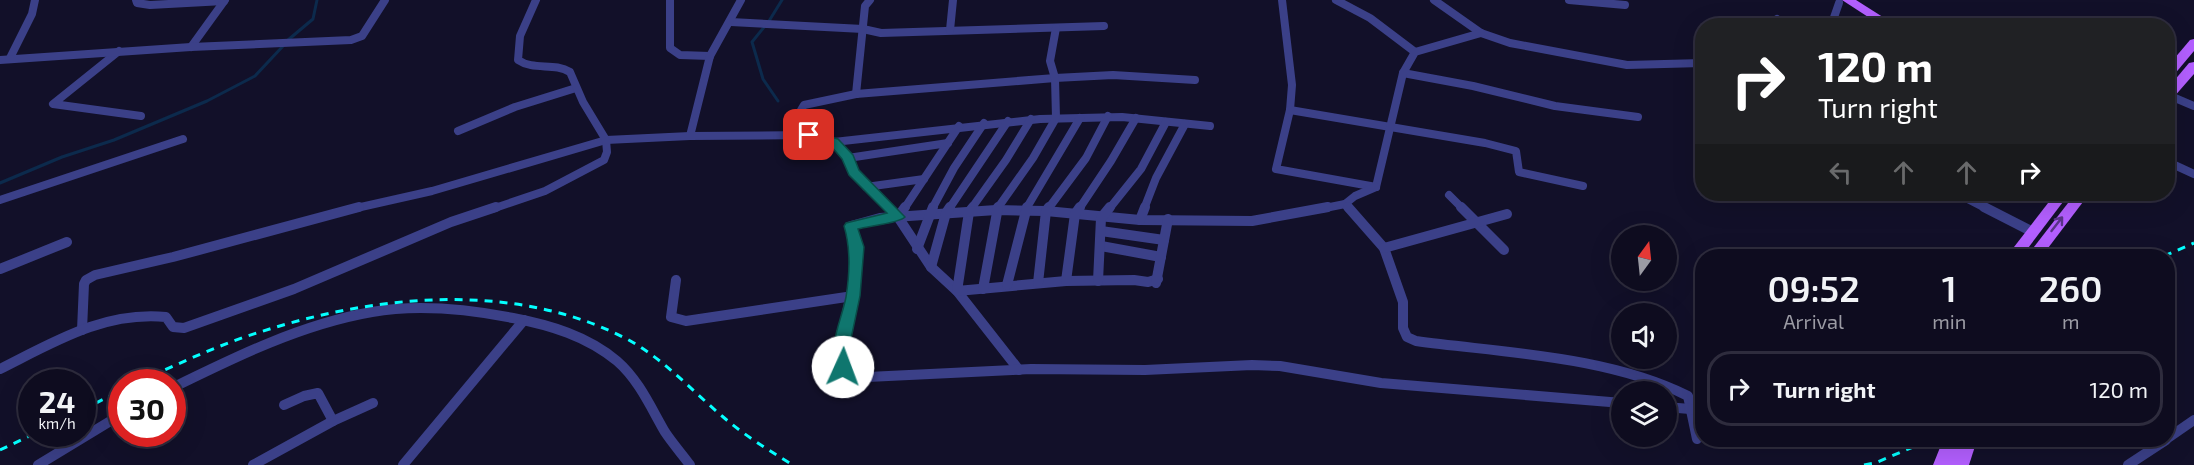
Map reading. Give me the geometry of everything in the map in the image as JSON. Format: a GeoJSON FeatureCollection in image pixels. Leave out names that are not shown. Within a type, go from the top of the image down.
{"type":"FeatureCollection","features":[{"type":"Feature","properties":{"kind":"main road"},"geometry":{"type":"LineString","coordinates":[[1840,1],[1865,18]]}},
{"type":"Feature","properties":{"kind":"main road"},"geometry":{"type":"LineString","coordinates":[[1840,1],[1875,18]]}},
{"type":"Feature","properties":{"kind":"main road"},"geometry":{"type":"LineString","coordinates":[[2175,64],[2194,43]]}},
{"type":"Feature","properties":{"kind":"main road"},"geometry":{"type":"LineString","coordinates":[[2175,87],[2194,66]]}},
{"type":"Feature","properties":{"kind":"main road"},"geometry":{"type":"LineString","coordinates":[[2019,249],[2056,201]]}},
{"type":"Feature","properties":{"kind":"main road"},"geometry":{"type":"LineString","coordinates":[[2039,249],[2077,201]]}},
{"type":"Feature","properties":{"kind":"main road"},"geometry":{"type":"LineString","coordinates":[[1942,465],[1949,447]]}},
{"type":"Feature","properties":{"kind":"main road"},"geometry":{"type":"LineString","coordinates":[[1960,465],[1966,447]]}},
{"type":"Feature","properties":{"kind":"street"},"geometry":{"type":"LineString","coordinates":[[10,58],[32,14],[35,0]]}},
{"type":"Feature","properties":{"kind":"street"},"geometry":{"type":"LineString","coordinates":[[136,0],[137,3],[150,5],[225,1]]}},
{"type":"Feature","properties":{"kind":"street"},"geometry":{"type":"LineString","coordinates":[[0,60],[119,51],[351,40],[362,36],[385,0]]}},
{"type":"Feature","properties":{"kind":"street"},"geometry":{"type":"LineString","coordinates":[[0,369],[103,321],[133,314],[166,316],[173,327],[184,328],[294,289],[466,216],[545,191],[604,160],[607,152],[606,140],[567,69],[555,66],[535,68],[523,65],[518,60],[520,36],[536,0]]}},
{"type":"Feature","properties":{"kind":"street"},"geometry":{"type":"LineString","coordinates":[[670,0],[670,48],[681,55],[710,56]]}},
{"type":"Feature","properties":{"kind":"street"},"geometry":{"type":"LineString","coordinates":[[690,136],[701,100],[710,56],[741,0]]}},
{"type":"Feature","properties":{"kind":"street"},"geometry":{"type":"LineString","coordinates":[[856,94],[866,6],[870,0]]}},
{"type":"Feature","properties":{"kind":"street"},"geometry":{"type":"LineString","coordinates":[[950,30],[953,0]]}},
{"type":"Feature","properties":{"kind":"street"},"geometry":{"type":"LineString","coordinates":[[1282,0],[1292,85],[1290,110],[1276,170],[1376,187]]}},
{"type":"Feature","properties":{"kind":"street"},"geometry":{"type":"LineString","coordinates":[[1336,0],[1370,18],[1415,52]]}},
{"type":"Feature","properties":{"kind":"street"},"geometry":{"type":"LineString","coordinates":[[1434,0],[1481,33],[1535,49],[1627,65],[1695,63]]}},
{"type":"Feature","properties":{"kind":"street"},"geometry":{"type":"LineString","coordinates":[[1569,0],[1625,5]]}},
{"type":"Feature","properties":{"kind":"street"},"geometry":{"type":"LineString","coordinates":[[190,47],[225,1]]}},
{"type":"Feature","properties":{"kind":"street"},"geometry":{"type":"LineString","coordinates":[[1834,18],[1840,1]]}},
{"type":"Feature","properties":{"kind":"street"},"geometry":{"type":"LineString","coordinates":[[730,22],[863,29],[881,33],[1104,26]]}},
{"type":"Feature","properties":{"kind":"street"},"geometry":{"type":"LineString","coordinates":[[983,289],[996,210],[1033,158],[1056,118],[1056,78],[1050,72],[1050,60],[1056,28]]}},
{"type":"Feature","properties":{"kind":"street"},"geometry":{"type":"LineString","coordinates":[[1376,187],[1403,73],[1415,52],[1481,33]]}},
{"type":"Feature","properties":{"kind":"street"},"geometry":{"type":"LineString","coordinates":[[119,51],[53,104],[141,116]]}},
{"type":"Feature","properties":{"kind":"street"},"geometry":{"type":"LineString","coordinates":[[1403,73],[1473,86],[1555,106],[1638,117]]}},
{"type":"Feature","properties":{"kind":"street"},"geometry":{"type":"LineString","coordinates":[[809,135],[801,110],[804,105],[856,94],[1113,75],[1195,80]]}},
{"type":"Feature","properties":{"kind":"street"},"geometry":{"type":"LineString","coordinates":[[458,131],[515,107],[576,88]]}},
{"type":"Feature","properties":{"kind":"street"},"geometry":{"type":"LineString","coordinates":[[2175,98],[2194,106]]}},
{"type":"Feature","properties":{"kind":"street"},"geometry":{"type":"LineString","coordinates":[[1290,110],[1485,143],[1516,151],[1520,172],[1583,186]]}},
{"type":"Feature","properties":{"kind":"street"},"geometry":{"type":"LineString","coordinates":[[82,330],[84,284],[86,280],[95,276],[173,257],[323,215],[432,191],[606,140],[690,136],[809,135],[834,142],[984,123],[1108,116],[1210,126]]}},
{"type":"Feature","properties":{"kind":"street"},"geometry":{"type":"LineString","coordinates":[[1038,283],[1046,211],[1086,158],[1108,116]]}},
{"type":"Feature","properties":{"kind":"street"},"geometry":{"type":"LineString","coordinates":[[1007,285],[1025,210],[1057,160],[1080,118]]}},
{"type":"Feature","properties":{"kind":"street"},"geometry":{"type":"LineString","coordinates":[[1066,281],[1075,214],[1111,161],[1136,118]]}},
{"type":"Feature","properties":{"kind":"street"},"geometry":{"type":"LineString","coordinates":[[957,291],[969,212],[1031,119]]}},
{"type":"Feature","properties":{"kind":"street"},"geometry":{"type":"LineString","coordinates":[[931,267],[946,213],[1008,121]]}},
{"type":"Feature","properties":{"kind":"street"},"geometry":{"type":"LineString","coordinates":[[1098,281],[1101,218],[1141,169],[1166,122]]}},
{"type":"Feature","properties":{"kind":"street"},"geometry":{"type":"LineString","coordinates":[[917,249],[928,215],[955,164],[984,123]]}},
{"type":"Feature","properties":{"kind":"street"},"geometry":{"type":"LineString","coordinates":[[1140,220],[1156,178],[1185,124]]}},
{"type":"Feature","properties":{"kind":"street"},"geometry":{"type":"LineString","coordinates":[[898,217],[959,126]]}},
{"type":"Feature","properties":{"kind":"street"},"geometry":{"type":"LineString","coordinates":[[0,200],[183,139]]}},
{"type":"Feature","properties":{"kind":"street"},"geometry":{"type":"LineString","coordinates":[[834,142],[848,158],[854,172],[866,187],[898,217],[931,267],[957,291],[1019,370]]}},
{"type":"Feature","properties":{"kind":"street"},"geometry":{"type":"LineString","coordinates":[[848,158],[948,143]]}},
{"type":"Feature","properties":{"kind":"street"},"geometry":{"type":"LineString","coordinates":[[2175,165],[2194,174]]}},
{"type":"Feature","properties":{"kind":"street"},"geometry":{"type":"LineString","coordinates":[[866,187],[924,179]]}},
{"type":"Feature","properties":{"kind":"street"},"geometry":{"type":"LineString","coordinates":[[1376,187],[1355,195],[1345,204],[1252,221],[1140,220],[1046,211],[996,210],[880,218],[850,226],[857,247],[853,296],[840,353],[847,378],[1019,370],[1280,366],[1381,383],[1611,402]]}},
{"type":"Feature","properties":{"kind":"street"},"geometry":{"type":"LineString","coordinates":[[1449,195],[1504,250]]}},
{"type":"Feature","properties":{"kind":"street"},"geometry":{"type":"LineString","coordinates":[[1972,201],[2031,231]]}},
{"type":"Feature","properties":{"kind":"street"},"geometry":{"type":"LineString","coordinates":[[1345,204],[1384,248],[1403,302],[1403,328],[1407,337],[1416,341],[1582,363],[1660,382],[1688,396],[1695,431]]}},
{"type":"Feature","properties":{"kind":"street"},"geometry":{"type":"LineString","coordinates":[[1384,248],[1507,214]]}},
{"type":"Feature","properties":{"kind":"street"},"geometry":{"type":"LineString","coordinates":[[957,291],[1066,281],[1156,282],[1168,219]]}},
{"type":"Feature","properties":{"kind":"street"},"geometry":{"type":"LineString","coordinates":[[1101,231],[1164,240]]}},
{"type":"Feature","properties":{"kind":"street"},"geometry":{"type":"LineString","coordinates":[[0,269],[67,242]]}},
{"type":"Feature","properties":{"kind":"street"},"geometry":{"type":"LineString","coordinates":[[1101,246],[1161,257]]}},
{"type":"Feature","properties":{"kind":"street"},"geometry":{"type":"LineString","coordinates":[[676,280],[671,317],[686,321],[853,296]]}},
{"type":"Feature","properties":{"kind":"street"},"geometry":{"type":"LineString","coordinates":[[186,382],[334,320],[374,312],[419,308],[469,310],[557,327],[585,339],[618,362],[646,398],[664,431],[690,465]]}},
{"type":"Feature","properties":{"kind":"street"},"geometry":{"type":"LineString","coordinates":[[403,465],[524,320]]}},
{"type":"Feature","properties":{"kind":"street"},"geometry":{"type":"LineString","coordinates":[[284,405],[318,393],[333,421]]}},
{"type":"Feature","properties":{"kind":"street"},"geometry":{"type":"LineString","coordinates":[[253,465],[333,421],[373,403]]}},
{"type":"Feature","properties":{"kind":"street"},"geometry":{"type":"LineString","coordinates":[[1677,407],[1695,409]]}},
{"type":"Feature","properties":{"kind":"street"},"geometry":{"type":"LineString","coordinates":[[2175,433],[2194,420]]}},
{"type":"Feature","properties":{"kind":"street"},"geometry":{"type":"LineString","coordinates":[[38,465],[108,422]]}},
{"type":"Feature","properties":{"kind":"street"},"geometry":{"type":"LineString","coordinates":[[2128,465],[2155,447]]}},
{"type":"Feature","properties":{"kind":"waterway"},"geometry":{"type":"LineString","coordinates":[[288,40],[313,19],[317,0]]}},
{"type":"Feature","properties":{"kind":"waterway"},"geometry":{"type":"LineString","coordinates":[[769,21],[782,0]]}},
{"type":"Feature","properties":{"kind":"waterway"},"geometry":{"type":"LineString","coordinates":[[765,26],[752,42],[763,79],[778,101]]}},
{"type":"Feature","properties":{"kind":"waterway"},"geometry":{"type":"LineString","coordinates":[[0,183],[62,157],[114,140],[207,101],[255,76],[284,45]]}},
{"type":"Feature","properties":{"kind":"railway"},"geometry":{"type":"LineString","coordinates":[[2175,251],[2194,243]]}},
{"type":"Feature","properties":{"kind":"railway"},"geometry":{"type":"LineString","coordinates":[[167,369],[260,332],[349,309],[443,300],[489,301],[535,307],[580,319],[637,345],[663,363],[739,430],[793,465]]}},
{"type":"Feature","properties":{"kind":"railway"},"geometry":{"type":"LineString","coordinates":[[96,403],[108,397]]}},
{"type":"Feature","properties":{"kind":"railway"},"geometry":{"type":"LineString","coordinates":[[0,450],[18,442]]}},
{"type":"Feature","properties":{"kind":"railway"},"geometry":{"type":"LineString","coordinates":[[1864,465],[1875,463],[1913,447]]}},
{"type":"Feature","properties":{"kind":"route"},"geometry":{"type":"LineString","coordinates":[[809,135],[834,142],[848,158],[854,172],[866,187],[898,217],[880,218],[850,226],[857,247],[853,296],[840,353],[843,367]]}}]}
